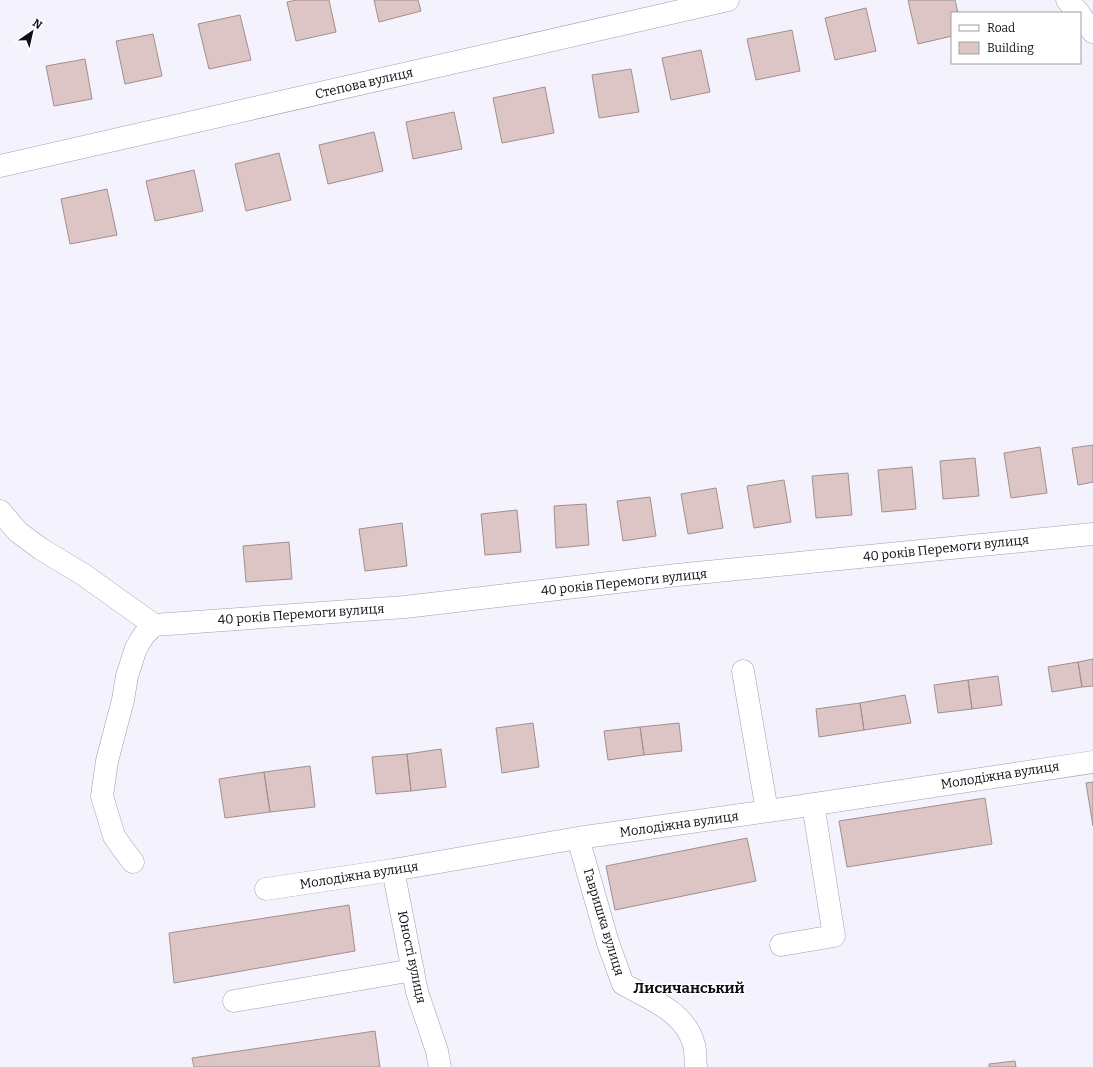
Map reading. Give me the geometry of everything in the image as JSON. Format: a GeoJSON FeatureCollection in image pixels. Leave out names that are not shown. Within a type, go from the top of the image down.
{"type":"FeatureCollection","features":[{"type":"Feature","properties":{"kind":"street","name":"Степова вулиця"},"geometry":{"type":"LineString","coordinates":[[0,166],[728,0]]}},
{"type":"Feature","properties":{"kind":"street"},"geometry":{"type":"LineString","coordinates":[[1067,0],[1077,12]]}},
{"type":"Feature","properties":{"kind":"street"},"geometry":{"type":"LineString","coordinates":[[1081,17],[1093,32]]}},
{"type":"Feature","properties":{"kind":"street"},"geometry":{"type":"LineString","coordinates":[[0,510],[18,532],[41,549],[84,575],[154,625],[144,635],[136,648],[127,676],[123,700],[107,761],[102,796],[114,836],[133,862]]}},
{"type":"Feature","properties":{"kind":"street","name":"40 років Перемоги вулиця"},"geometry":{"type":"LineString","coordinates":[[154,625],[405,607],[677,575],[1093,534]]}},
{"type":"Feature","properties":{"kind":"street"},"geometry":{"type":"LineString","coordinates":[[743,671],[767,811]]}},
{"type":"Feature","properties":{"kind":"street","name":"Молодіжна вулиця"},"geometry":{"type":"LineString","coordinates":[[266,889],[393,870],[578,838],[1093,762]]}},
{"type":"Feature","properties":{"kind":"street"},"geometry":{"type":"LineString","coordinates":[[781,945],[834,936],[813,804]]}},
{"type":"Feature","properties":{"kind":"street","name":"Гавришка вулиця"},"geometry":{"type":"LineString","coordinates":[[578,838],[608,943],[623,984],[666,1007],[684,1023],[694,1044],[696,1067]]}},
{"type":"Feature","properties":{"kind":"street","name":"Юності вулиця"},"geometry":{"type":"LineString","coordinates":[[393,870],[417,992],[438,1051],[440,1067]]}},
{"type":"Feature","properties":{"kind":"street"},"geometry":{"type":"LineString","coordinates":[[234,1001],[413,970]]}},
{"type":"Feature","properties":{"kind":"building"},"geometry":{"type":"Polygon","coordinates":[[[297,0],[329,0],[336,32],[296,41],[287,2],[297,0]]]}},
{"type":"Feature","properties":{"kind":"building"},"geometry":{"type":"Polygon","coordinates":[[[374,0],[418,0],[421,11],[379,22],[374,0]]]}},
{"type":"Feature","properties":{"kind":"building"},"geometry":{"type":"Polygon","coordinates":[[[908,0],[955,0],[958,12],[951,12],[951,36],[918,44],[908,0]]]}},
{"type":"Feature","properties":{"kind":"building"},"geometry":{"type":"Polygon","coordinates":[[[866,8],[876,51],[835,60],[825,18],[866,8]]]}},
{"type":"Feature","properties":{"kind":"building"},"geometry":{"type":"Polygon","coordinates":[[[240,15],[251,60],[209,69],[198,24],[240,15]]]}},
{"type":"Feature","properties":{"kind":"building"},"geometry":{"type":"Polygon","coordinates":[[[792,30],[800,71],[756,80],[747,39],[792,30]]]}},
{"type":"Feature","properties":{"kind":"building"},"geometry":{"type":"Polygon","coordinates":[[[153,34],[162,76],[125,84],[116,41],[153,34]]]}},
{"type":"Feature","properties":{"kind":"building"},"geometry":{"type":"Polygon","coordinates":[[[701,50],[710,92],[671,100],[662,58],[701,50]]]}},
{"type":"Feature","properties":{"kind":"building"},"geometry":{"type":"Polygon","coordinates":[[[85,59],[92,99],[54,106],[46,66],[85,59]]]}},
{"type":"Feature","properties":{"kind":"building"},"geometry":{"type":"Polygon","coordinates":[[[631,69],[639,112],[599,118],[592,75],[631,69]]]}},
{"type":"Feature","properties":{"kind":"building"},"geometry":{"type":"Polygon","coordinates":[[[545,87],[554,133],[502,143],[493,98],[545,87]]]}},
{"type":"Feature","properties":{"kind":"building"},"geometry":{"type":"Polygon","coordinates":[[[454,112],[462,149],[413,159],[406,122],[454,112]]]}},
{"type":"Feature","properties":{"kind":"building"},"geometry":{"type":"Polygon","coordinates":[[[374,132],[383,171],[328,184],[319,145],[374,132]]]}},
{"type":"Feature","properties":{"kind":"building"},"geometry":{"type":"Polygon","coordinates":[[[279,153],[291,200],[246,211],[235,164],[279,153]]]}},
{"type":"Feature","properties":{"kind":"building"},"geometry":{"type":"Polygon","coordinates":[[[194,170],[203,211],[155,221],[146,181],[194,170]]]}},
{"type":"Feature","properties":{"kind":"building"},"geometry":{"type":"Polygon","coordinates":[[[107,189],[117,235],[70,244],[61,199],[107,189]]]}},
{"type":"Feature","properties":{"kind":"building"},"geometry":{"type":"Polygon","coordinates":[[[1093,445],[1093,482],[1078,485],[1072,448],[1093,445]]]}},
{"type":"Feature","properties":{"kind":"building"},"geometry":{"type":"Polygon","coordinates":[[[1040,447],[1047,493],[1011,498],[1004,453],[1040,447]]]}},
{"type":"Feature","properties":{"kind":"building"},"geometry":{"type":"Polygon","coordinates":[[[975,458],[979,496],[943,499],[940,461],[975,458]]]}},
{"type":"Feature","properties":{"kind":"building"},"geometry":{"type":"Polygon","coordinates":[[[912,467],[916,509],[882,512],[878,470],[912,467]]]}},
{"type":"Feature","properties":{"kind":"building"},"geometry":{"type":"Polygon","coordinates":[[[848,473],[852,515],[816,518],[812,476],[848,473]]]}},
{"type":"Feature","properties":{"kind":"building"},"geometry":{"type":"Polygon","coordinates":[[[784,480],[791,522],[754,528],[747,486],[784,480]]]}},
{"type":"Feature","properties":{"kind":"building"},"geometry":{"type":"Polygon","coordinates":[[[716,488],[723,528],[688,534],[681,494],[716,488]]]}},
{"type":"Feature","properties":{"kind":"building"},"geometry":{"type":"Polygon","coordinates":[[[650,497],[656,536],[623,541],[617,501],[650,497]]]}},
{"type":"Feature","properties":{"kind":"building"},"geometry":{"type":"Polygon","coordinates":[[[586,504],[589,545],[556,548],[554,506],[586,504]]]}},
{"type":"Feature","properties":{"kind":"building"},"geometry":{"type":"Polygon","coordinates":[[[517,510],[521,552],[485,555],[481,514],[517,510]]]}},
{"type":"Feature","properties":{"kind":"building"},"geometry":{"type":"Polygon","coordinates":[[[402,523],[407,566],[365,571],[359,529],[402,523]]]}},
{"type":"Feature","properties":{"kind":"building"},"geometry":{"type":"Polygon","coordinates":[[[289,542],[292,579],[246,582],[243,546],[289,542]]]}},
{"type":"Feature","properties":{"kind":"building"},"geometry":{"type":"Polygon","coordinates":[[[1093,659],[1093,686],[1082,687],[1078,662],[1093,659]]]}},
{"type":"Feature","properties":{"kind":"building"},"geometry":{"type":"Polygon","coordinates":[[[1078,662],[1082,687],[1052,692],[1048,667],[1078,662]]]}},
{"type":"Feature","properties":{"kind":"building"},"geometry":{"type":"Polygon","coordinates":[[[998,676],[1002,705],[972,709],[968,680],[998,676]]]}},
{"type":"Feature","properties":{"kind":"building"},"geometry":{"type":"Polygon","coordinates":[[[968,680],[972,709],[938,713],[934,685],[968,680]]]}},
{"type":"Feature","properties":{"kind":"building"},"geometry":{"type":"Polygon","coordinates":[[[905,695],[911,723],[864,730],[860,703],[905,695]]]}},
{"type":"Feature","properties":{"kind":"building"},"geometry":{"type":"Polygon","coordinates":[[[860,703],[864,730],[819,737],[816,709],[860,703]]]}},
{"type":"Feature","properties":{"kind":"building"},"geometry":{"type":"Polygon","coordinates":[[[533,723],[539,767],[502,773],[496,728],[533,723]]]}},
{"type":"Feature","properties":{"kind":"building"},"geometry":{"type":"Polygon","coordinates":[[[679,723],[682,751],[644,755],[640,727],[679,723]]]}},
{"type":"Feature","properties":{"kind":"building"},"geometry":{"type":"Polygon","coordinates":[[[640,727],[644,755],[608,760],[604,731],[640,727]]]}},
{"type":"Feature","properties":{"kind":"building"},"geometry":{"type":"Polygon","coordinates":[[[441,749],[446,787],[411,791],[407,754],[441,749]]]}},
{"type":"Feature","properties":{"kind":"building"},"geometry":{"type":"Polygon","coordinates":[[[407,754],[411,791],[376,794],[372,757],[407,754]]]}},
{"type":"Feature","properties":{"kind":"building"},"geometry":{"type":"Polygon","coordinates":[[[310,766],[315,807],[270,812],[264,772],[310,766]]]}},
{"type":"Feature","properties":{"kind":"building"},"geometry":{"type":"Polygon","coordinates":[[[264,772],[270,812],[225,818],[219,779],[264,772]]]}},
{"type":"Feature","properties":{"kind":"building"},"geometry":{"type":"Polygon","coordinates":[[[1093,782],[1093,826],[1086,783],[1093,782]]]}},
{"type":"Feature","properties":{"kind":"building"},"geometry":{"type":"Polygon","coordinates":[[[985,798],[992,844],[847,867],[839,821],[985,798]]]}},
{"type":"Feature","properties":{"kind":"building"},"geometry":{"type":"Polygon","coordinates":[[[747,838],[756,881],[615,910],[606,866],[747,838]]]}},
{"type":"Feature","properties":{"kind":"building"},"geometry":{"type":"Polygon","coordinates":[[[349,905],[355,951],[174,983],[169,933],[349,905]]]}},
{"type":"Feature","properties":{"kind":"building"},"geometry":{"type":"Polygon","coordinates":[[[375,1031],[380,1067],[194,1067],[192,1058],[375,1031]]]}},
{"type":"Feature","properties":{"kind":"building"},"geometry":{"type":"Polygon","coordinates":[[[1015,1061],[1016,1067],[989,1067],[989,1064],[1015,1061]]]}},
{"type":"Feature","properties":{"kind":"district","name":"Лисичанський"},"geometry":{"type":"Point","coordinates":[689,988]}}]}
